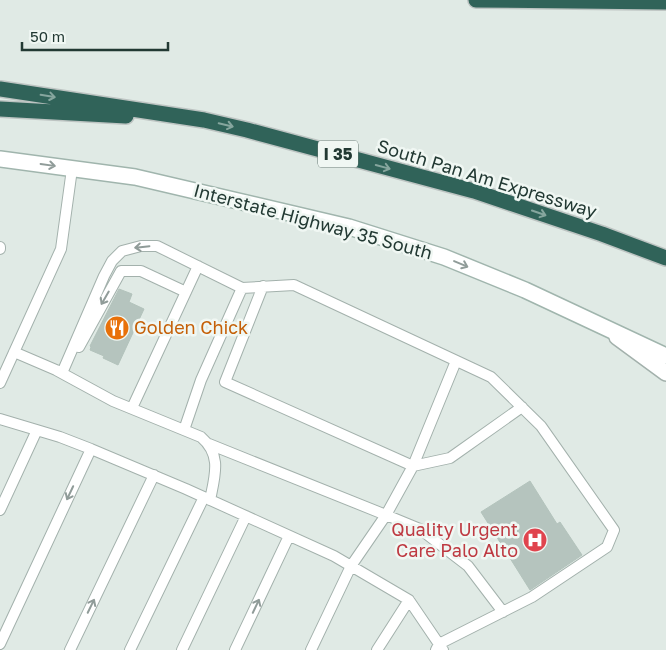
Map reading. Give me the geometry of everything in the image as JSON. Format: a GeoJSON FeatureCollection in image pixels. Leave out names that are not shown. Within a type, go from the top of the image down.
{"type":"FeatureCollection","features":[{"type":"Feature","properties":{"kind":"highway"},"geometry":{"type":"LineString","coordinates":[[476,0],[666,2]]}},
{"type":"Feature","properties":{"kind":"highway","name":"South Pan Am Expressway"},"geometry":{"type":"LineString","coordinates":[[0,89],[204,120],[247,130],[474,191],[602,234],[666,258]]}},
{"type":"Feature","properties":{"kind":"highway"},"geometry":{"type":"LineString","coordinates":[[0,108],[48,113],[204,120]]}},
{"type":"Feature","properties":{"kind":"main road","name":"Interstate Highway 35 South"},"geometry":{"type":"LineString","coordinates":[[0,159],[135,177],[242,201],[357,230],[444,257],[525,290],[666,356]]}},
{"type":"Feature","properties":{"kind":"main road"},"geometry":{"type":"LineString","coordinates":[[606,329],[666,373]]}},
{"type":"Feature","properties":{"kind":"lane"},"geometry":{"type":"LineString","coordinates":[[0,383],[61,249],[72,169]]}},
{"type":"Feature","properties":{"kind":"lane"},"geometry":{"type":"LineString","coordinates":[[0,418],[60,437],[154,475],[334,556],[409,600],[440,648],[532,597],[608,547],[614,530],[541,426],[491,377],[294,285],[242,288],[157,246],[141,246],[122,251],[112,261],[62,373]]}},
{"type":"Feature","properties":{"kind":"lane"},"geometry":{"type":"LineString","coordinates":[[132,408],[198,266]]}},
{"type":"Feature","properties":{"kind":"lane"},"geometry":{"type":"LineString","coordinates":[[69,356],[78,350],[121,271],[141,271],[186,292]]}},
{"type":"Feature","properties":{"kind":"lane"},"geometry":{"type":"LineString","coordinates":[[263,286],[225,382],[413,466],[450,458],[522,407]]}},
{"type":"Feature","properties":{"kind":"lane"},"geometry":{"type":"LineString","coordinates":[[184,430],[201,380],[242,288]]}},
{"type":"Feature","properties":{"kind":"lane"},"geometry":{"type":"LineString","coordinates":[[14,352],[62,373],[113,401],[201,437],[209,444],[420,529],[468,566],[503,612]]}},
{"type":"Feature","properties":{"kind":"lane"},"geometry":{"type":"LineString","coordinates":[[311,650],[351,566],[386,515],[413,466],[456,361]]}},
{"type":"Feature","properties":{"kind":"lane"},"geometry":{"type":"LineString","coordinates":[[0,510],[37,430]]}},
{"type":"Feature","properties":{"kind":"lane"},"geometry":{"type":"LineString","coordinates":[[130,650],[207,498],[215,468],[215,455],[209,444]]}},
{"type":"Feature","properties":{"kind":"lane"},"geometry":{"type":"LineString","coordinates":[[0,644],[91,449]]}},
{"type":"Feature","properties":{"kind":"lane"},"geometry":{"type":"LineString","coordinates":[[70,650],[154,475]]}},
{"type":"Feature","properties":{"kind":"lane"},"geometry":{"type":"LineString","coordinates":[[182,650],[246,516]]}},
{"type":"Feature","properties":{"kind":"lane"},"geometry":{"type":"LineString","coordinates":[[235,650],[289,536]]}},
{"type":"Feature","properties":{"kind":"lane"},"geometry":{"type":"LineString","coordinates":[[377,650],[409,600]]}},
{"type":"Feature","properties":{"kind":"building","name":"Golden Chick"},"geometry":{"type":"Polygon","coordinates":[[[119,289],[132,294],[129,302],[144,309],[118,365],[90,350],[90,346],[119,289]]]}},
{"type":"Feature","properties":{"kind":"building","name":"Quality Urgent Care Palo Alto"},"geometry":{"type":"Polygon","coordinates":[[[530,481],[557,524],[560,522],[582,555],[530,590],[481,512],[530,481]]]}},
{"type":"Feature","properties":{"kind":"place","name":"Golden Chick"},"geometry":{"type":"Point","coordinates":[117,328]}},
{"type":"Feature","properties":{"kind":"place","name":"Quality Urgent Care Palo Alto"},"geometry":{"type":"Point","coordinates":[535,540]}}]}
